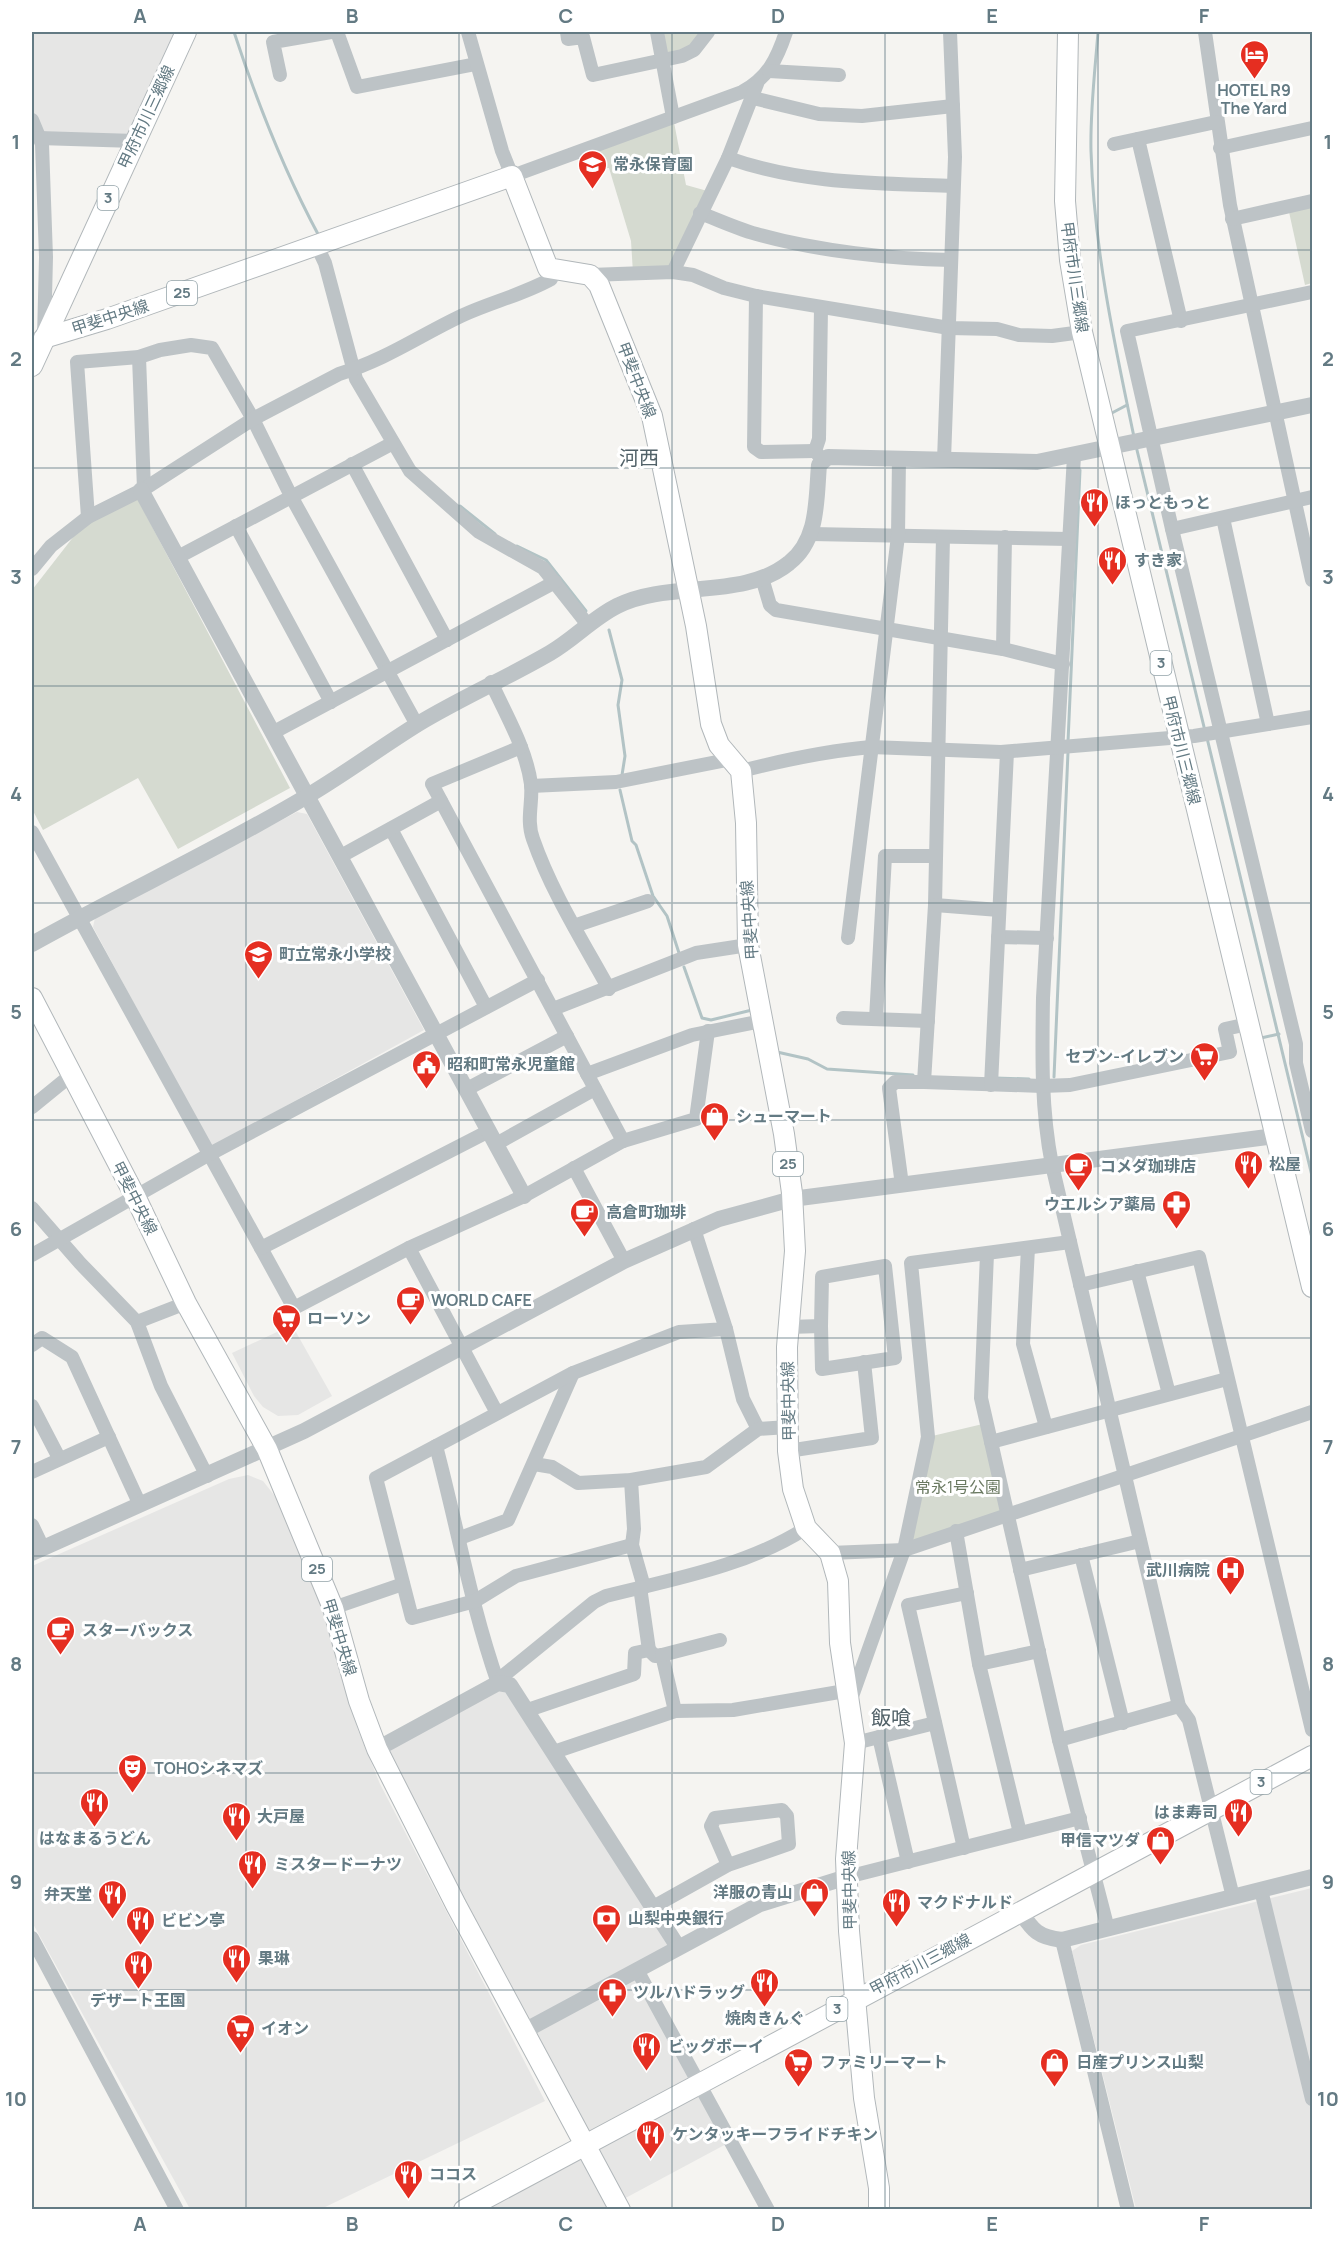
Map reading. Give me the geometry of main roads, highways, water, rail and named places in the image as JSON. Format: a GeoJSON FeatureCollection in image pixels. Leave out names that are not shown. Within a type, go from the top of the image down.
{"type":"FeatureCollection","features":[{"type":"Feature","properties":{"kind":"main road","name":"甲府市川三郷線"},"geometry":{"type":"LineString","coordinates":[[32,366],[38,339],[186,32]]}},
{"type":"Feature","properties":{"kind":"main road","name":"甲府市川三郷線"},"geometry":{"type":"LineString","coordinates":[[1068,32],[1065,201],[1070,260],[1082,332],[1115,447],[1187,736],[1248,1024],[1312,1287]]}},
{"type":"Feature","properties":{"kind":"main road","name":"甲斐中央線"},"geometry":{"type":"LineString","coordinates":[[38,339],[321,245],[512,176],[542,258],[548,268],[590,275],[599,285],[652,416],[689,591],[711,724],[719,745],[736,765],[746,823],[748,945],[784,1134],[792,1199],[795,1251],[789,1327],[788,1427],[793,1489],[806,1528],[830,1553],[840,1594],[840,1642],[855,1743],[847,1877],[864,2098],[879,2188],[879,2210]]}},
{"type":"Feature","properties":{"kind":"main road","name":"甲斐中央線"},"geometry":{"type":"LineString","coordinates":[[32,998],[70,1077],[135,1196],[186,1303],[267,1449],[333,1608],[359,1701],[377,1749],[620,2210]]}},
{"type":"Feature","properties":{"kind":"main road","name":"甲府市川三郷線"},"geometry":{"type":"LineString","coordinates":[[468,2209],[1093,1871],[1312,1756]]}},
{"type":"Feature","properties":{"kind":"waterway"},"geometry":{"type":"LineString","coordinates":[[234,32],[272,136],[319,236]]}},
{"type":"Feature","properties":{"kind":"waterway"},"geometry":{"type":"LineString","coordinates":[[1098,32],[1091,121],[1096,223],[1106,295],[1134,437]]}},
{"type":"Feature","properties":{"kind":"waterway"},"geometry":{"type":"LineString","coordinates":[[1110,414],[1127,405]]}},
{"type":"Feature","properties":{"kind":"waterway"},"geometry":{"type":"LineString","coordinates":[[1136,446],[1205,731]]}},
{"type":"Feature","properties":{"kind":"waterway"},"geometry":{"type":"LineString","coordinates":[[1068,742],[1080,470]]}},
{"type":"Feature","properties":{"kind":"waterway"},"geometry":{"type":"LineString","coordinates":[[460,506],[495,534]]}},
{"type":"Feature","properties":{"kind":"waterway"},"geometry":{"type":"LineString","coordinates":[[517,546],[546,560],[586,611]]}},
{"type":"Feature","properties":{"kind":"waterway"},"geometry":{"type":"LineString","coordinates":[[609,630],[622,680],[618,705],[625,756],[622,775]]}},
{"type":"Feature","properties":{"kind":"waterway"},"geometry":{"type":"LineString","coordinates":[[1207,738],[1312,1176]]}},
{"type":"Feature","properties":{"kind":"waterway"},"geometry":{"type":"LineString","coordinates":[[1054,1077],[1068,752]]}},
{"type":"Feature","properties":{"kind":"waterway"},"geometry":{"type":"LineString","coordinates":[[620,790],[632,841],[636,845],[653,896],[667,916],[679,953]]}},
{"type":"Feature","properties":{"kind":"waterway"},"geometry":{"type":"LineString","coordinates":[[684,967],[702,1018],[711,1020],[752,1010]]}},
{"type":"Feature","properties":{"kind":"waterway"},"geometry":{"type":"LineString","coordinates":[[1261,1038],[1279,1034]]}},
{"type":"Feature","properties":{"kind":"waterway"},"geometry":{"type":"LineString","coordinates":[[777,1052],[808,1059],[827,1069],[913,1075]]}},
{"type":"Feature","properties":{"kind":"waterway"},"geometry":{"type":"LineString","coordinates":[[995,1078],[1029,1079]]}},
{"type":"Feature","properties":{"kind":"place","name":"HOTEL R9 The Yard"},"geometry":{"type":"Point","coordinates":[1254,80]}},
{"type":"Feature","properties":{"kind":"place","name":"常永保育園"},"geometry":{"type":"Point","coordinates":[592,190]}},
{"type":"Feature","properties":{"kind":"place","name":"ほっともっと"},"geometry":{"type":"Point","coordinates":[1094,528]}},
{"type":"Feature","properties":{"kind":"place","name":"すき家"},"geometry":{"type":"Point","coordinates":[1113,586]}},
{"type":"Feature","properties":{"kind":"place","name":"町立常永小学校"},"geometry":{"type":"Point","coordinates":[258,980]}},
{"type":"Feature","properties":{"kind":"place","name":"セブン-イレブン"},"geometry":{"type":"Point","coordinates":[1205,1082]}},
{"type":"Feature","properties":{"kind":"place","name":"昭和町常永児童館"},"geometry":{"type":"Point","coordinates":[426,1090]}},
{"type":"Feature","properties":{"kind":"place","name":"シューマート"},"geometry":{"type":"Point","coordinates":[715,1142]}},
{"type":"Feature","properties":{"kind":"place","name":"松屋"},"geometry":{"type":"Point","coordinates":[1248,1190]}},
{"type":"Feature","properties":{"kind":"place","name":"コメダ珈琲店"},"geometry":{"type":"Point","coordinates":[1079,1192]}},
{"type":"Feature","properties":{"kind":"place","name":"ウエルシア薬局"},"geometry":{"type":"Point","coordinates":[1177,1230]}},
{"type":"Feature","properties":{"kind":"place","name":"高倉町珈琲"},"geometry":{"type":"Point","coordinates":[585,1238]}},
{"type":"Feature","properties":{"kind":"place","name":"WORLD CAFE"},"geometry":{"type":"Point","coordinates":[410,1326]}},
{"type":"Feature","properties":{"kind":"place","name":"ローソン"},"geometry":{"type":"Point","coordinates":[286,1344]}},
{"type":"Feature","properties":{"kind":"place","name":"武川病院"},"geometry":{"type":"Point","coordinates":[1231,1596]}},
{"type":"Feature","properties":{"kind":"place","name":"スターバックス"},"geometry":{"type":"Point","coordinates":[61,1656]}},
{"type":"Feature","properties":{"kind":"place","name":"TOHOシネマズ"},"geometry":{"type":"Point","coordinates":[133,1794]}},
{"type":"Feature","properties":{"kind":"place","name":"はなまるうどん"},"geometry":{"type":"Point","coordinates":[95,1828]}},
{"type":"Feature","properties":{"kind":"place","name":"はま寿司"},"geometry":{"type":"Point","coordinates":[1239,1838]}},
{"type":"Feature","properties":{"kind":"place","name":"大戸屋"},"geometry":{"type":"Point","coordinates":[236,1842]}},
{"type":"Feature","properties":{"kind":"place","name":"甲信マツダ"},"geometry":{"type":"Point","coordinates":[1161,1866]}},
{"type":"Feature","properties":{"kind":"place","name":"ミスタードーナツ"},"geometry":{"type":"Point","coordinates":[253,1890]}},
{"type":"Feature","properties":{"kind":"place","name":"洋服の青山"},"geometry":{"type":"Point","coordinates":[814,1918]}},
{"type":"Feature","properties":{"kind":"place","name":"弁天堂"},"geometry":{"type":"Point","coordinates":[113,1920]}},
{"type":"Feature","properties":{"kind":"place","name":"マクドナルド"},"geometry":{"type":"Point","coordinates":[896,1928]}},
{"type":"Feature","properties":{"kind":"place","name":"山梨中央銀行"},"geometry":{"type":"Point","coordinates":[607,1944]}},
{"type":"Feature","properties":{"kind":"place","name":"ビビン亭"},"geometry":{"type":"Point","coordinates":[140,1946]}},
{"type":"Feature","properties":{"kind":"place","name":"果琳"},"geometry":{"type":"Point","coordinates":[237,1984]}},
{"type":"Feature","properties":{"kind":"place","name":"デザート王国"},"geometry":{"type":"Point","coordinates":[138,1990]}},
{"type":"Feature","properties":{"kind":"place","name":"焼肉きんぐ"},"geometry":{"type":"Point","coordinates":[765,2008]}},
{"type":"Feature","properties":{"kind":"place","name":"ツルハドラッグ"},"geometry":{"type":"Point","coordinates":[612,2018]}},
{"type":"Feature","properties":{"kind":"place","name":"イオン"},"geometry":{"type":"Point","coordinates":[240,2054]}},
{"type":"Feature","properties":{"kind":"place","name":"ビッグボーイ"},"geometry":{"type":"Point","coordinates":[647,2072]}},
{"type":"Feature","properties":{"kind":"place","name":"ファミリーマート"},"geometry":{"type":"Point","coordinates":[799,2088]}},
{"type":"Feature","properties":{"kind":"place","name":"日産プリンス山梨"},"geometry":{"type":"Point","coordinates":[1055,2088]}},
{"type":"Feature","properties":{"kind":"place","name":"ケンタッキーフライドチキン"},"geometry":{"type":"Point","coordinates":[651,2160]}},
{"type":"Feature","properties":{"kind":"place","name":"ココス"},"geometry":{"type":"Point","coordinates":[408,2200]}},
{"type":"Feature","properties":{"kind":"district","name":"河西"},"geometry":{"type":"Point","coordinates":[639,458]}},
{"type":"Feature","properties":{"kind":"district","name":"飯喰"},"geometry":{"type":"Point","coordinates":[891,1718]}},
{"type":"Feature","properties":{"kind":"park label","name":"常永1号公園"},"geometry":{"type":"Point","coordinates":[958,1487]}}]}
